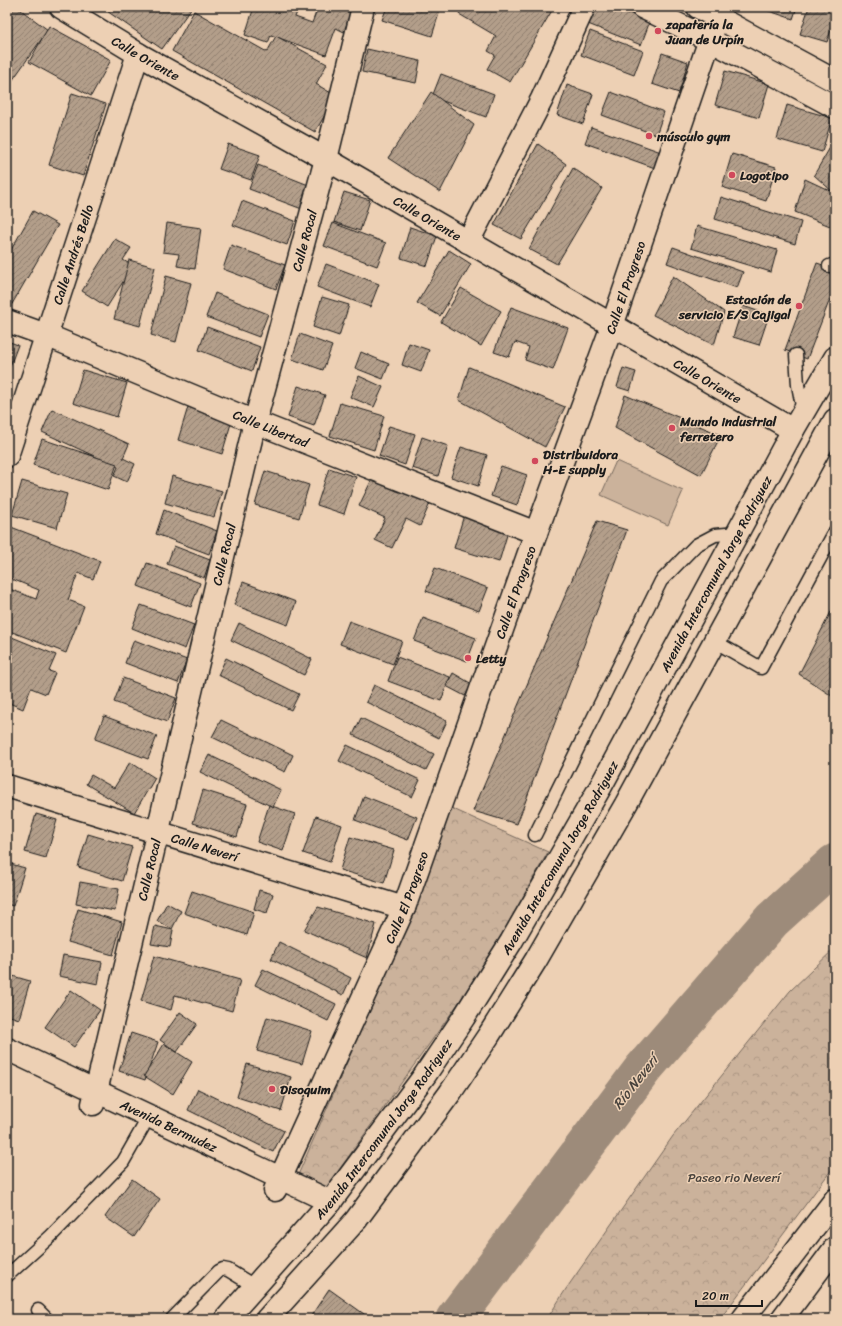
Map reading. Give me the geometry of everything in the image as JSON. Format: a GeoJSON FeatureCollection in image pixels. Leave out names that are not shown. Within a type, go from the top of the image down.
{"type":"FeatureCollection","features":[{"type":"Feature","properties":{"kind":"street","name":"Calle Oriente"},"geometry":{"type":"LineString","coordinates":[[61,7],[138,54],[326,159],[612,326],[798,421]]}},
{"type":"Feature","properties":{"kind":"street","name":"Calle Rocal"},"geometry":{"type":"LineString","coordinates":[[94,1098],[254,422],[326,159],[363,7]]}},
{"type":"Feature","properties":{"kind":"street"},"geometry":{"type":"LineString","coordinates":[[468,242],[542,99],[584,7]]}},
{"type":"Feature","properties":{"kind":"street"},"geometry":{"type":"LineString","coordinates":[[642,7],[710,40],[835,107]]}},
{"type":"Feature","properties":{"kind":"street"},"geometry":{"type":"LineString","coordinates":[[698,7],[719,12],[835,81]]}},
{"type":"Feature","properties":{"kind":"street","name":"Calle El Progreso"},"geometry":{"type":"LineString","coordinates":[[278,1184],[404,908],[536,533],[612,326],[719,12]]}},
{"type":"Feature","properties":{"kind":"street","name":"Calle Andrés Bello"},"geometry":{"type":"LineString","coordinates":[[7,456],[138,54]]}},
{"type":"Feature","properties":{"kind":"street","name":"Calle Libertad"},"geometry":{"type":"LineString","coordinates":[[7,321],[46,335],[254,422],[536,533]]}},
{"type":"Feature","properties":{"kind":"street","name":"Avenida Intercomunal Jorge Rodriguez"},"geometry":{"type":"LineString","coordinates":[[226,1319],[327,1207],[425,1075],[464,1017],[511,942],[601,786],[798,421],[835,358]]}},
{"type":"Feature","properties":{"kind":"street"},"geometry":{"type":"LineString","coordinates":[[267,1319],[356,1220],[450,1093],[490,1035],[536,960],[626,804],[835,420]]}},
{"type":"Feature","properties":{"kind":"street","name":"Calle Neverí"},"geometry":{"type":"LineString","coordinates":[[7,786],[404,908]]}},
{"type":"Feature","properties":{"kind":"street","name":"Avenida Bermudez"},"geometry":{"type":"LineString","coordinates":[[7,1049],[143,1127],[278,1184]]}},
{"type":"Feature","properties":{"kind":"street","name":"Avenida Bermudez"},"geometry":{"type":"LineString","coordinates":[[7,1064],[94,1098],[327,1207]]}},
{"type":"Feature","properties":{"kind":"street"},"geometry":{"type":"LineString","coordinates":[[743,1319],[835,1200]]}},
{"type":"Feature","properties":{"kind":"street"},"geometry":{"type":"LineString","coordinates":[[782,1319],[835,1248]]}},
{"type":"Feature","properties":{"kind":"lane"},"geometry":{"type":"LineString","coordinates":[[796,354],[798,421]]}},
{"type":"Feature","properties":{"kind":"lane"},"geometry":{"type":"LineString","coordinates":[[714,641],[761,668],[835,530]]}},
{"type":"Feature","properties":{"kind":"lane"},"geometry":{"type":"LineString","coordinates":[[535,834],[661,581],[696,545],[715,535],[737,533]]}},
{"type":"Feature","properties":{"kind":"lane"},"geometry":{"type":"LineString","coordinates":[[7,1276],[51,1236],[124,1162],[143,1127]]}},
{"type":"Feature","properties":{"kind":"lane"},"geometry":{"type":"LineString","coordinates":[[172,1319],[223,1269],[228,1270],[256,1287]]}},
{"type":"Feature","properties":{"kind":"lane"},"geometry":{"type":"LineString","coordinates":[[38,1310],[47,1319]]}},
{"type":"Feature","properties":{"kind":"green space"},"geometry":{"type":"Polygon","coordinates":[[[616,461],[683,491],[668,525],[601,495],[616,461]]]}},
{"type":"Feature","properties":{"kind":"green space"},"geometry":{"type":"Polygon","coordinates":[[[451,808],[548,852],[497,943],[460,1001],[326,1188],[298,1175],[412,913],[451,808]]]}},
{"type":"Feature","properties":{"kind":"green space","name":"Paseo rio Neverí"},"geometry":{"type":"Polygon","coordinates":[[[835,948],[835,1165],[720,1319],[547,1319],[566,1289],[673,1136],[790,991],[835,948]]]}},
{"type":"Feature","properties":{"kind":"building"},"geometry":{"type":"Polygon","coordinates":[[[7,7],[17,7],[48,30],[7,88],[7,7]]]}},
{"type":"Feature","properties":{"kind":"building"},"geometry":{"type":"Polygon","coordinates":[[[101,7],[192,7],[162,49],[101,7]]]}},
{"type":"Feature","properties":{"kind":"building"},"geometry":{"type":"Polygon","coordinates":[[[254,7],[299,7],[295,17],[312,23],[318,7],[339,7],[351,12],[344,32],[336,28],[326,55],[271,35],[268,43],[245,35],[254,7]]]}},
{"type":"Feature","properties":{"kind":"building"},"geometry":{"type":"Polygon","coordinates":[[[387,7],[441,7],[432,36],[382,20],[387,7]]]}},
{"type":"Feature","properties":{"kind":"building"},"geometry":{"type":"Polygon","coordinates":[[[463,7],[554,7],[510,82],[487,69],[495,55],[488,51],[496,36],[459,14],[463,7]]]}},
{"type":"Feature","properties":{"kind":"building"},"geometry":{"type":"Polygon","coordinates":[[[595,7],[612,7],[650,21],[641,45],[588,24],[595,7]]]}},
{"type":"Feature","properties":{"kind":"building"},"geometry":{"type":"Polygon","coordinates":[[[767,7],[797,7],[793,19],[766,10],[767,7]]]}},
{"type":"Feature","properties":{"kind":"building"},"geometry":{"type":"Polygon","coordinates":[[[809,7],[822,7],[835,11],[835,18],[827,42],[800,34],[809,7]]]}},
{"type":"Feature","properties":{"kind":"building"},"geometry":{"type":"Polygon","coordinates":[[[194,11],[267,52],[276,36],[327,64],[316,84],[336,96],[315,132],[172,51],[194,11]]]}},
{"type":"Feature","properties":{"kind":"building"},"geometry":{"type":"Polygon","coordinates":[[[49,26],[111,60],[91,96],[29,62],[49,26]]]}},
{"type":"Feature","properties":{"kind":"building"},"geometry":{"type":"Polygon","coordinates":[[[590,31],[643,51],[634,75],[581,55],[590,31]]]}},
{"type":"Feature","properties":{"kind":"building"},"geometry":{"type":"Polygon","coordinates":[[[835,45],[835,59],[831,57],[835,45]]]}},
{"type":"Feature","properties":{"kind":"building"},"geometry":{"type":"Polygon","coordinates":[[[367,49],[420,61],[416,83],[362,72],[367,49]]]}},
{"type":"Feature","properties":{"kind":"building"},"geometry":{"type":"Polygon","coordinates":[[[662,53],[688,62],[679,93],[652,84],[662,53]]]}},
{"type":"Feature","properties":{"kind":"building"},"geometry":{"type":"Polygon","coordinates":[[[725,71],[769,84],[759,118],[715,105],[725,71]]]}},
{"type":"Feature","properties":{"kind":"building"},"geometry":{"type":"Polygon","coordinates":[[[441,74],[494,94],[486,117],[432,97],[441,74]]]}},
{"type":"Feature","properties":{"kind":"building"},"geometry":{"type":"Polygon","coordinates":[[[567,85],[593,94],[583,124],[557,115],[567,85]]]}},
{"type":"Feature","properties":{"kind":"building"},"geometry":{"type":"Polygon","coordinates":[[[431,92],[474,125],[440,192],[388,158],[431,92]]]}},
{"type":"Feature","properties":{"kind":"building"},"geometry":{"type":"Polygon","coordinates":[[[611,92],[664,112],[656,135],[602,115],[611,92]]]}},
{"type":"Feature","properties":{"kind":"building"},"geometry":{"type":"Polygon","coordinates":[[[72,93],[106,104],[83,176],[49,165],[72,93]]]}},
{"type":"Feature","properties":{"kind":"building"},"geometry":{"type":"Polygon","coordinates":[[[787,105],[832,118],[822,152],[777,139],[787,105]]]}},
{"type":"Feature","properties":{"kind":"building"},"geometry":{"type":"Polygon","coordinates":[[[591,127],[661,152],[655,168],[585,143],[591,127]]]}},
{"type":"Feature","properties":{"kind":"building"},"geometry":{"type":"Polygon","coordinates":[[[835,139],[835,192],[834,193],[814,175],[835,139]]]}},
{"type":"Feature","properties":{"kind":"building"},"geometry":{"type":"Polygon","coordinates":[[[228,144],[260,155],[251,180],[219,169],[228,144]]]}},
{"type":"Feature","properties":{"kind":"building"},"geometry":{"type":"Polygon","coordinates":[[[538,144],[566,164],[521,239],[494,225],[538,144]]]}},
{"type":"Feature","properties":{"kind":"building"},"geometry":{"type":"Polygon","coordinates":[[[732,154],[776,167],[766,201],[722,187],[732,154]]]}},
{"type":"Feature","properties":{"kind":"building"},"geometry":{"type":"Polygon","coordinates":[[[258,165],[311,186],[302,209],[249,189],[258,165]]]}},
{"type":"Feature","properties":{"kind":"building"},"geometry":{"type":"Polygon","coordinates":[[[573,168],[602,188],[557,264],[529,249],[573,168]]]}},
{"type":"Feature","properties":{"kind":"building"},"geometry":{"type":"Polygon","coordinates":[[[805,179],[835,193],[835,228],[795,212],[805,179]]]}},
{"type":"Feature","properties":{"kind":"building"},"geometry":{"type":"Polygon","coordinates":[[[344,192],[370,200],[360,231],[334,222],[344,192]]]}},
{"type":"Feature","properties":{"kind":"building"},"geometry":{"type":"Polygon","coordinates":[[[721,197],[801,222],[795,244],[715,219],[721,197]]]}},
{"type":"Feature","properties":{"kind":"building"},"geometry":{"type":"Polygon","coordinates":[[[242,201],[295,221],[287,245],[233,225],[242,201]]]}},
{"type":"Feature","properties":{"kind":"building"},"geometry":{"type":"Polygon","coordinates":[[[33,211],[58,225],[8,311],[7,257],[33,211]]]}},
{"type":"Feature","properties":{"kind":"building"},"geometry":{"type":"Polygon","coordinates":[[[167,223],[201,228],[195,269],[177,266],[179,254],[163,252],[167,223]]]}},
{"type":"Feature","properties":{"kind":"building"},"geometry":{"type":"Polygon","coordinates":[[[333,223],[386,243],[377,266],[324,246],[333,223]]]}},
{"type":"Feature","properties":{"kind":"building"},"geometry":{"type":"Polygon","coordinates":[[[697,226],[777,250],[771,272],[691,248],[697,226]]]}},
{"type":"Feature","properties":{"kind":"building"},"geometry":{"type":"Polygon","coordinates":[[[410,227],[437,236],[427,266],[401,258],[410,227]]]}},
{"type":"Feature","properties":{"kind":"building"},"geometry":{"type":"Polygon","coordinates":[[[115,239],[131,248],[123,260],[133,266],[107,307],[82,291],[115,239]]]}},
{"type":"Feature","properties":{"kind":"building"},"geometry":{"type":"Polygon","coordinates":[[[231,245],[285,265],[276,289],[223,269],[231,245]]]}},
{"type":"Feature","properties":{"kind":"building"},"geometry":{"type":"Polygon","coordinates":[[[673,247],[743,272],[737,288],[667,263],[673,247]]]}},
{"type":"Feature","properties":{"kind":"building"},"geometry":{"type":"Polygon","coordinates":[[[449,250],[471,264],[440,316],[417,303],[449,250]]]}},
{"type":"Feature","properties":{"kind":"building"},"geometry":{"type":"Polygon","coordinates":[[[129,260],[155,267],[140,326],[114,319],[129,260]]]}},
{"type":"Feature","properties":{"kind":"building"},"geometry":{"type":"Polygon","coordinates":[[[817,263],[835,269],[835,286],[807,359],[785,350],[817,263]]]}},
{"type":"Feature","properties":{"kind":"building"},"geometry":{"type":"Polygon","coordinates":[[[326,264],[379,284],[370,307],[317,287],[326,264]]]}},
{"type":"Feature","properties":{"kind":"building"},"geometry":{"type":"Polygon","coordinates":[[[166,276],[191,283],[176,342],[151,335],[166,276]]]}},
{"type":"Feature","properties":{"kind":"building"},"geometry":{"type":"Polygon","coordinates":[[[673,276],[724,312],[714,345],[653,315],[673,276]]]}},
{"type":"Feature","properties":{"kind":"building"},"geometry":{"type":"Polygon","coordinates":[[[461,288],[501,311],[481,346],[441,322],[461,288]]]}},
{"type":"Feature","properties":{"kind":"building"},"geometry":{"type":"Polygon","coordinates":[[[215,293],[268,314],[259,337],[206,317],[215,293]]]}},
{"type":"Feature","properties":{"kind":"building"},"geometry":{"type":"Polygon","coordinates":[[[322,297],[349,305],[339,336],[313,327],[322,297]]]}},
{"type":"Feature","properties":{"kind":"building"},"geometry":{"type":"Polygon","coordinates":[[[743,306],[769,315],[759,345],[733,337],[743,306]]]}},
{"type":"Feature","properties":{"kind":"building"},"geometry":{"type":"Polygon","coordinates":[[[511,307],[568,328],[553,370],[525,360],[529,347],[515,342],[509,357],[494,352],[511,307]]]}},
{"type":"Feature","properties":{"kind":"building"},"geometry":{"type":"Polygon","coordinates":[[[207,327],[260,347],[252,371],[199,350],[207,327]]]}},
{"type":"Feature","properties":{"kind":"building"},"geometry":{"type":"Polygon","coordinates":[[[300,334],[332,346],[323,370],[292,359],[300,334]]]}},
{"type":"Feature","properties":{"kind":"building"},"geometry":{"type":"Polygon","coordinates":[[[7,341],[18,345],[7,374],[7,341]]]}},
{"type":"Feature","properties":{"kind":"building"},"geometry":{"type":"Polygon","coordinates":[[[409,343],[429,350],[421,372],[402,365],[409,343]]]}},
{"type":"Feature","properties":{"kind":"building"},"geometry":{"type":"Polygon","coordinates":[[[361,352],[389,364],[383,379],[355,368],[361,352]]]}},
{"type":"Feature","properties":{"kind":"building"},"geometry":{"type":"Polygon","coordinates":[[[469,367],[565,407],[545,447],[459,400],[469,367]]]}},
{"type":"Feature","properties":{"kind":"building"},"geometry":{"type":"Polygon","coordinates":[[[623,368],[636,372],[630,391],[617,387],[623,368]]]}},
{"type":"Feature","properties":{"kind":"building"},"geometry":{"type":"Polygon","coordinates":[[[83,370],[127,383],[117,417],[73,403],[83,370]]]}},
{"type":"Feature","properties":{"kind":"building"},"geometry":{"type":"Polygon","coordinates":[[[359,376],[383,387],[374,407],[350,397],[359,376]]]}},
{"type":"Feature","properties":{"kind":"building"},"geometry":{"type":"Polygon","coordinates":[[[298,386],[325,395],[314,426],[288,417],[298,386]]]}},
{"type":"Feature","properties":{"kind":"building"},"geometry":{"type":"Polygon","coordinates":[[[625,395],[721,435],[701,475],[615,428],[625,395]]]}},
{"type":"Feature","properties":{"kind":"building"},"geometry":{"type":"Polygon","coordinates":[[[340,403],[384,416],[374,450],[330,436],[340,403]]]}},
{"type":"Feature","properties":{"kind":"building"},"geometry":{"type":"Polygon","coordinates":[[[188,407],[232,420],[222,454],[178,440],[188,407]]]}},
{"type":"Feature","properties":{"kind":"building"},"geometry":{"type":"Polygon","coordinates":[[[52,409],[129,444],[123,458],[135,464],[127,482],[114,476],[118,467],[42,432],[52,409]]]}},
{"type":"Feature","properties":{"kind":"building"},"geometry":{"type":"Polygon","coordinates":[[[389,426],[415,434],[405,465],[379,456],[389,426]]]}},
{"type":"Feature","properties":{"kind":"building"},"geometry":{"type":"Polygon","coordinates":[[[422,437],[448,446],[438,476],[412,468],[422,437]]]}},
{"type":"Feature","properties":{"kind":"building"},"geometry":{"type":"Polygon","coordinates":[[[42,439],[117,464],[108,490],[33,465],[42,439]]]}},
{"type":"Feature","properties":{"kind":"building"},"geometry":{"type":"Polygon","coordinates":[[[461,447],[487,455],[478,486],[451,477],[461,447]]]}},
{"type":"Feature","properties":{"kind":"building"},"geometry":{"type":"Polygon","coordinates":[[[501,466],[527,475],[517,505],[491,496],[501,466]]]}},
{"type":"Feature","properties":{"kind":"building"},"geometry":{"type":"Polygon","coordinates":[[[329,468],[356,477],[344,514],[317,505],[329,468]]]}},
{"type":"Feature","properties":{"kind":"building"},"geometry":{"type":"Polygon","coordinates":[[[265,471],[309,485],[299,518],[255,505],[265,471]]]}},
{"type":"Feature","properties":{"kind":"building"},"geometry":{"type":"Polygon","coordinates":[[[374,475],[431,501],[420,526],[406,519],[392,548],[375,540],[385,518],[359,506],[374,475]]]}},
{"type":"Feature","properties":{"kind":"building"},"geometry":{"type":"Polygon","coordinates":[[[172,476],[222,491],[214,517],[165,503],[172,476]]]}},
{"type":"Feature","properties":{"kind":"building"},"geometry":{"type":"Polygon","coordinates":[[[22,481],[67,494],[57,528],[12,515],[22,481]]]}},
{"type":"Feature","properties":{"kind":"building"},"geometry":{"type":"Polygon","coordinates":[[[164,510],[217,531],[209,554],[156,534],[164,510]]]}},
{"type":"Feature","properties":{"kind":"building"},"geometry":{"type":"Polygon","coordinates":[[[464,515],[509,528],[499,562],[454,548],[464,515]]]}},
{"type":"Feature","properties":{"kind":"building"},"geometry":{"type":"Polygon","coordinates":[[[597,521],[627,530],[517,824],[473,811],[597,521]]]}},
{"type":"Feature","properties":{"kind":"building"},"geometry":{"type":"Polygon","coordinates":[[[11,527],[100,561],[93,579],[78,573],[68,600],[84,606],[66,653],[7,630],[7,588],[36,599],[39,590],[7,577],[7,538],[11,527]]]}},
{"type":"Feature","properties":{"kind":"building"},"geometry":{"type":"Polygon","coordinates":[[[174,546],[210,560],[204,578],[167,564],[174,546]]]}},
{"type":"Feature","properties":{"kind":"building"},"geometry":{"type":"Polygon","coordinates":[[[147,563],[200,583],[191,607],[138,586],[147,563]]]}},
{"type":"Feature","properties":{"kind":"building"},"geometry":{"type":"Polygon","coordinates":[[[435,568],[488,588],[479,611],[426,591],[435,568]]]}},
{"type":"Feature","properties":{"kind":"building"},"geometry":{"type":"Polygon","coordinates":[[[243,582],[296,602],[288,625],[234,605],[243,582]]]}},
{"type":"Feature","properties":{"kind":"building"},"geometry":{"type":"Polygon","coordinates":[[[835,604],[835,698],[799,674],[835,604]]]}},
{"type":"Feature","properties":{"kind":"building"},"geometry":{"type":"Polygon","coordinates":[[[141,605],[194,625],[185,649],[132,628],[141,605]]]}},
{"type":"Feature","properties":{"kind":"building"},"geometry":{"type":"Polygon","coordinates":[[[423,618],[476,638],[467,661],[414,641],[423,618]]]}},
{"type":"Feature","properties":{"kind":"building"},"geometry":{"type":"Polygon","coordinates":[[[349,621],[402,641],[393,664],[340,644],[349,621]]]}},
{"type":"Feature","properties":{"kind":"building"},"geometry":{"type":"Polygon","coordinates":[[[239,623],[312,659],[304,675],[231,640],[239,623]]]}},
{"type":"Feature","properties":{"kind":"building"},"geometry":{"type":"Polygon","coordinates":[[[7,635],[56,655],[49,671],[55,673],[46,694],[31,688],[23,709],[7,702],[7,635]]]}},
{"type":"Feature","properties":{"kind":"building"},"geometry":{"type":"Polygon","coordinates":[[[134,640],[187,660],[178,683],[125,663],[134,640]]]}},
{"type":"Feature","properties":{"kind":"building"},"geometry":{"type":"Polygon","coordinates":[[[397,657],[450,677],[441,701],[388,681],[397,657]]]}},
{"type":"Feature","properties":{"kind":"building"},"geometry":{"type":"Polygon","coordinates":[[[226,658],[299,694],[291,710],[218,675],[226,658]]]}},
{"type":"Feature","properties":{"kind":"building"},"geometry":{"type":"Polygon","coordinates":[[[453,673],[472,684],[465,696],[446,686],[453,673]]]}},
{"type":"Feature","properties":{"kind":"building"},"geometry":{"type":"Polygon","coordinates":[[[123,678],[176,698],[167,722],[114,702],[123,678]]]}},
{"type":"Feature","properties":{"kind":"building"},"geometry":{"type":"Polygon","coordinates":[[[374,685],[447,721],[439,738],[366,702],[374,685]]]}},
{"type":"Feature","properties":{"kind":"building"},"geometry":{"type":"Polygon","coordinates":[[[104,716],[157,736],[148,759],[95,739],[104,716]]]}},
{"type":"Feature","properties":{"kind":"building"},"geometry":{"type":"Polygon","coordinates":[[[361,718],[434,754],[426,770],[353,735],[361,718]]]}},
{"type":"Feature","properties":{"kind":"building"},"geometry":{"type":"Polygon","coordinates":[[[221,720],[293,755],[285,772],[212,737],[221,720]]]}},
{"type":"Feature","properties":{"kind":"building"},"geometry":{"type":"Polygon","coordinates":[[[347,745],[420,780],[412,797],[339,761],[347,745]]]}},
{"type":"Feature","properties":{"kind":"building"},"geometry":{"type":"Polygon","coordinates":[[[209,755],[281,790],[273,807],[200,772],[209,755]]]}},
{"type":"Feature","properties":{"kind":"building"},"geometry":{"type":"Polygon","coordinates":[[[130,762],[155,778],[134,813],[86,784],[91,775],[114,788],[130,762]]]}},
{"type":"Feature","properties":{"kind":"building"},"geometry":{"type":"Polygon","coordinates":[[[203,790],[247,804],[237,837],[193,823],[203,790]]]}},
{"type":"Feature","properties":{"kind":"building"},"geometry":{"type":"Polygon","coordinates":[[[364,796],[417,817],[408,840],[355,820],[364,796]]]}},
{"type":"Feature","properties":{"kind":"building"},"geometry":{"type":"Polygon","coordinates":[[[269,805],[295,814],[283,851],[257,842],[269,805]]]}},
{"type":"Feature","properties":{"kind":"building"},"geometry":{"type":"Polygon","coordinates":[[[36,814],[57,820],[46,858],[25,852],[36,814]]]}},
{"type":"Feature","properties":{"kind":"building"},"geometry":{"type":"Polygon","coordinates":[[[316,816],[342,825],[330,862],[303,853],[316,816]]]}},
{"type":"Feature","properties":{"kind":"building"},"geometry":{"type":"Polygon","coordinates":[[[88,834],[132,847],[122,881],[78,867],[88,834]]]}},
{"type":"Feature","properties":{"kind":"building"},"geometry":{"type":"Polygon","coordinates":[[[350,837],[394,850],[384,883],[340,870],[350,837]]]}},
{"type":"Feature","properties":{"kind":"building"},"geometry":{"type":"Polygon","coordinates":[[[7,863],[25,868],[13,906],[7,904],[7,863]]]}},
{"type":"Feature","properties":{"kind":"building"},"geometry":{"type":"Polygon","coordinates":[[[80,882],[119,889],[115,911],[76,904],[80,882]]]}},
{"type":"Feature","properties":{"kind":"building"},"geometry":{"type":"Polygon","coordinates":[[[259,890],[273,894],[267,913],[254,909],[259,890]]]}},
{"type":"Feature","properties":{"kind":"building"},"geometry":{"type":"Polygon","coordinates":[[[192,891],[254,912],[247,935],[184,913],[192,891]]]}},
{"type":"Feature","properties":{"kind":"building"},"geometry":{"type":"Polygon","coordinates":[[[167,903],[181,911],[172,929],[157,921],[167,903]]]}},
{"type":"Feature","properties":{"kind":"building"},"geometry":{"type":"Polygon","coordinates":[[[318,907],[376,924],[367,958],[304,930],[318,907]]]}},
{"type":"Feature","properties":{"kind":"building"},"geometry":{"type":"Polygon","coordinates":[[[78,909],[122,922],[113,955],[68,942],[78,909]]]}},
{"type":"Feature","properties":{"kind":"building"},"geometry":{"type":"Polygon","coordinates":[[[155,926],[173,930],[170,947],[151,944],[155,926]]]}},
{"type":"Feature","properties":{"kind":"building"},"geometry":{"type":"Polygon","coordinates":[[[279,942],[351,978],[343,995],[271,959],[279,942]]]}},
{"type":"Feature","properties":{"kind":"building"},"geometry":{"type":"Polygon","coordinates":[[[63,955],[102,962],[98,984],[59,976],[63,955]]]}},
{"type":"Feature","properties":{"kind":"building"},"geometry":{"type":"Polygon","coordinates":[[[154,956],[240,980],[232,1011],[175,995],[171,1010],[141,1001],[154,956]]]}},
{"type":"Feature","properties":{"kind":"building"},"geometry":{"type":"Polygon","coordinates":[[[263,969],[336,1004],[328,1021],[255,985],[263,969]]]}},
{"type":"Feature","properties":{"kind":"building"},"geometry":{"type":"Polygon","coordinates":[[[9,975],[30,981],[19,1019],[7,1015],[7,981],[9,975]]]}},
{"type":"Feature","properties":{"kind":"building"},"geometry":{"type":"Polygon","coordinates":[[[71,990],[100,1010],[74,1047],[45,1027],[71,990]]]}},
{"type":"Feature","properties":{"kind":"building"},"geometry":{"type":"Polygon","coordinates":[[[180,1012],[197,1024],[177,1052],[160,1040],[180,1012]]]}},
{"type":"Feature","properties":{"kind":"building"},"geometry":{"type":"Polygon","coordinates":[[[267,1017],[312,1031],[302,1064],[257,1051],[267,1017]]]}},
{"type":"Feature","properties":{"kind":"building"},"geometry":{"type":"Polygon","coordinates":[[[131,1033],[158,1042],[145,1080],[119,1071],[131,1033]]]}},
{"type":"Feature","properties":{"kind":"building"},"geometry":{"type":"Polygon","coordinates":[[[164,1044],[192,1062],[173,1094],[144,1076],[164,1044]]]}},
{"type":"Feature","properties":{"kind":"building"},"geometry":{"type":"Polygon","coordinates":[[[247,1064],[291,1077],[281,1111],[237,1097],[247,1064]]]}},
{"type":"Feature","properties":{"kind":"building"},"geometry":{"type":"Polygon","coordinates":[[[198,1089],[284,1131],[273,1152],[188,1110],[198,1089]]]}},
{"type":"Feature","properties":{"kind":"building"},"geometry":{"type":"Polygon","coordinates":[[[132,1179],[160,1199],[134,1237],[105,1217],[132,1179]]]}},
{"type":"Feature","properties":{"kind":"building"},"geometry":{"type":"Polygon","coordinates":[[[329,1289],[371,1319],[309,1319],[329,1289]]]}},
{"type":"Feature","properties":{"kind":"waterway","name":"Río Neverí"},"geometry":{"type":"LineString","coordinates":[[455,1319],[643,1069],[772,920],[835,863]]}},
{"type":"Feature","properties":{"kind":"place","name":"zapatería la Juan de Urpín"},"geometry":{"type":"Point","coordinates":[658,31]}},
{"type":"Feature","properties":{"kind":"place","name":"músculo gym"},"geometry":{"type":"Point","coordinates":[649,136]}},
{"type":"Feature","properties":{"kind":"place","name":"Logotipo"},"geometry":{"type":"Point","coordinates":[732,175]}},
{"type":"Feature","properties":{"kind":"place","name":"Estación de servicio E/S Cajigal"},"geometry":{"type":"Point","coordinates":[799,306]}},
{"type":"Feature","properties":{"kind":"place","name":"Mundo industrial ferretero"},"geometry":{"type":"Point","coordinates":[672,428]}},
{"type":"Feature","properties":{"kind":"place","name":"Distribuidora H-E supply"},"geometry":{"type":"Point","coordinates":[535,461]}},
{"type":"Feature","properties":{"kind":"place","name":"Letty"},"geometry":{"type":"Point","coordinates":[468,658]}},
{"type":"Feature","properties":{"kind":"place","name":"Disoquim"},"geometry":{"type":"Point","coordinates":[272,1089]}}]}
